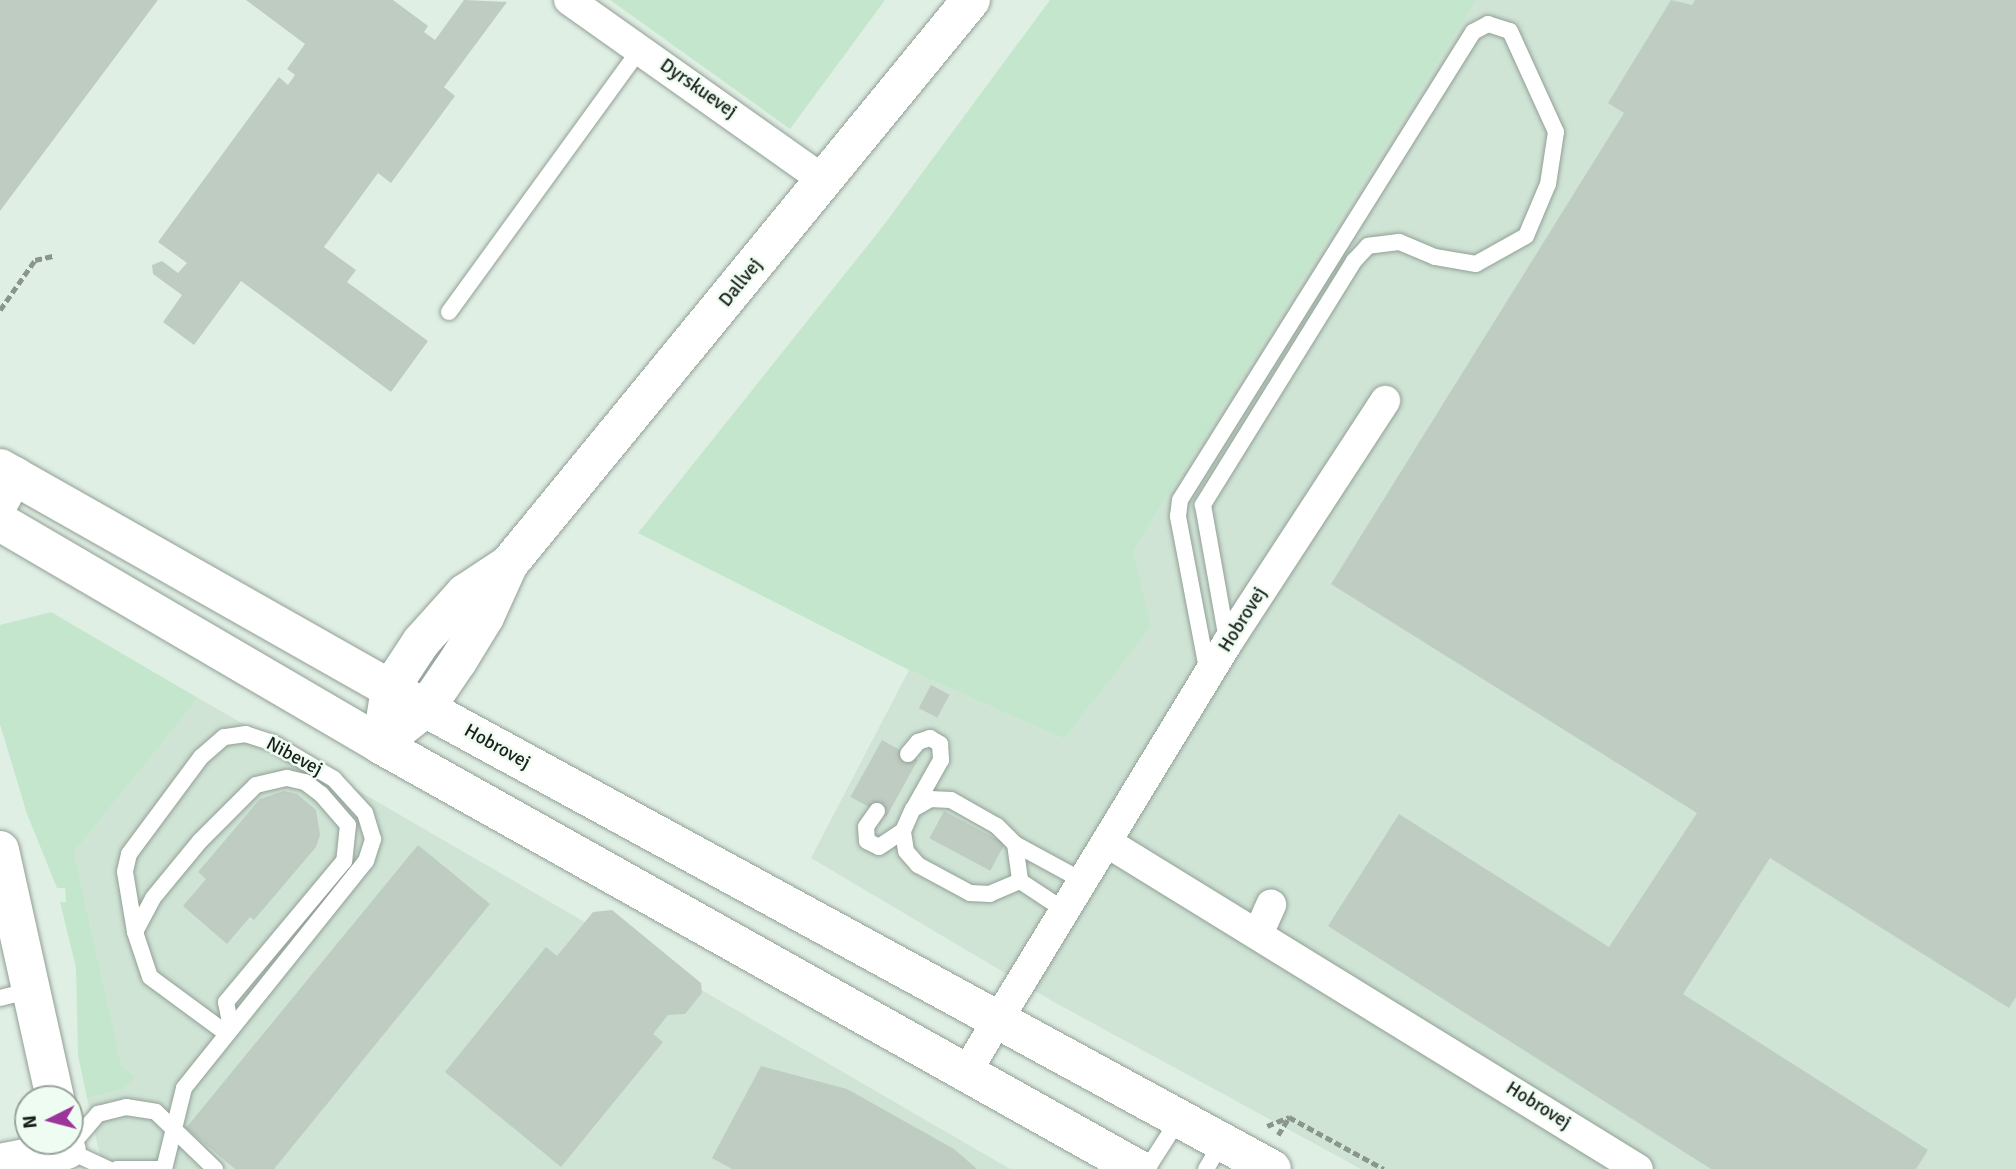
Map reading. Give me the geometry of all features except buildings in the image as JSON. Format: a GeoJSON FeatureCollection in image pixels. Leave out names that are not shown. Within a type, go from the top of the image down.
{"type":"FeatureCollection","features":[{"type":"Feature","properties":{"kind":"main road","name":"Dallvej"},"geometry":{"type":"LineString","coordinates":[[381,745],[426,708],[485,617],[509,564],[971,0]]}},
{"type":"Feature","properties":{"kind":"main road","name":"Hobrovej"},"geometry":{"type":"LineString","coordinates":[[5,481],[1181,1117],[1214,1155],[1272,1169]]}},
{"type":"Feature","properties":{"kind":"main road"},"geometry":{"type":"LineString","coordinates":[[0,522],[381,745],[1138,1169]]}},
{"type":"Feature","properties":{"kind":"main road","name":"Dallvej"},"geometry":{"type":"LineString","coordinates":[[381,745],[390,689],[422,642],[466,593],[509,564]]}},
{"type":"Feature","properties":{"kind":"main road"},"geometry":{"type":"LineString","coordinates":[[0,850],[15,994],[50,1085]]}},
{"type":"Feature","properties":{"kind":"main road"},"geometry":{"type":"LineString","coordinates":[[0,1163],[54,1155]]}},
{"type":"Feature","properties":{"kind":"street","name":"Dyrskuevej"},"geometry":{"type":"LineString","coordinates":[[569,0],[825,181]]}},
{"type":"Feature","properties":{"kind":"street","name":"Hobrovej"},"geometry":{"type":"LineString","coordinates":[[965,1074],[1067,912],[1228,642],[1385,401]]}},
{"type":"Feature","properties":{"kind":"street","name":"Hobrovej"},"geometry":{"type":"LineString","coordinates":[[1108,843],[1259,932],[1638,1169]]}},
{"type":"Feature","properties":{"kind":"street"},"geometry":{"type":"LineString","coordinates":[[1259,932],[1271,905]]}},
{"type":"Feature","properties":{"kind":"lane"},"geometry":{"type":"LineString","coordinates":[[1208,676],[1178,516],[1180,500],[1473,32],[1488,24],[1510,31],[1556,132],[1548,184],[1526,236],[1476,264],[1436,257],[1399,242],[1368,246],[1354,261],[1203,505],[1228,642]]}},
{"type":"Feature","properties":{"kind":"lane"},"geometry":{"type":"LineString","coordinates":[[449,312],[640,49]]}},
{"type":"Feature","properties":{"kind":"lane","name":"Nibevej"},"geometry":{"type":"LineString","coordinates":[[164,1169],[184,1088],[366,861],[373,839],[365,813],[334,779],[273,743],[246,734],[224,737],[201,757],[129,854],[125,872],[135,932],[150,977],[229,1030]]}},
{"type":"Feature","properties":{"kind":"lane"},"geometry":{"type":"LineString","coordinates":[[877,811],[866,827],[867,841],[879,847],[902,831],[941,760],[940,744],[930,738],[918,742],[908,754]]}},
{"type":"Feature","properties":{"kind":"lane"},"geometry":{"type":"LineString","coordinates":[[135,932],[153,898],[200,841],[256,785],[287,778],[305,782],[321,794],[348,825],[344,861],[226,1002],[229,1030]]}},
{"type":"Feature","properties":{"kind":"lane"},"geometry":{"type":"LineString","coordinates":[[913,809],[930,799],[951,800],[997,826],[1015,844],[1085,882]]}},
{"type":"Feature","properties":{"kind":"lane"},"geometry":{"type":"LineString","coordinates":[[902,831],[906,850],[918,865],[970,893],[990,894],[1020,881]]}},
{"type":"Feature","properties":{"kind":"lane"},"geometry":{"type":"LineString","coordinates":[[1015,844],[1020,881],[1067,912]]}},
{"type":"Feature","properties":{"kind":"lane"},"geometry":{"type":"LineString","coordinates":[[84,1132],[98,1114],[126,1107],[156,1111],[215,1169]]}},
{"type":"Feature","properties":{"kind":"lane"},"geometry":{"type":"LineString","coordinates":[[1147,1169],[1181,1117]]}},
{"type":"Feature","properties":{"kind":"lane"},"geometry":{"type":"LineString","coordinates":[[73,1155],[108,1169]]}},
{"type":"Feature","properties":{"kind":"lane"},"geometry":{"type":"LineString","coordinates":[[117,1169],[158,1169]]}},
{"type":"Feature","properties":{"kind":"path"},"geometry":{"type":"LineString","coordinates":[[0,310],[35,260],[53,256]]}},
{"type":"Feature","properties":{"kind":"path"},"geometry":{"type":"LineString","coordinates":[[1214,1155],[1289,1117],[1384,1169]]}},
{"type":"Feature","properties":{"kind":"shaded area"},"geometry":{"type":"Polygon","coordinates":[[[1476,0],[2016,0],[2016,1169],[1361,1169],[1052,1001],[811,858],[909,670],[1064,739],[1150,626],[1133,551],[1476,0]]]}},
{"type":"Feature","properties":{"kind":"shaded area"},"geometry":{"type":"Polygon","coordinates":[[[198,698],[1010,1169],[103,1169],[87,1098],[121,1090],[122,1067],[74,852],[198,698]]]}},
{"type":"Feature","properties":{"kind":"green space"},"geometry":{"type":"Polygon","coordinates":[[[610,0],[885,0],[790,129],[610,0]]]}},
{"type":"Feature","properties":{"kind":"green space"},"geometry":{"type":"Polygon","coordinates":[[[1050,0],[1476,0],[1133,551],[1151,626],[1064,739],[909,670],[638,533],[880,230],[1050,0]]]}},
{"type":"Feature","properties":{"kind":"green space"},"geometry":{"type":"Polygon","coordinates":[[[51,612],[198,698],[74,852],[122,1067],[135,1077],[121,1090],[87,1098],[78,1055],[76,968],[60,902],[66,902],[65,888],[57,888],[27,814],[0,724],[0,625],[51,612]]]}}]}
